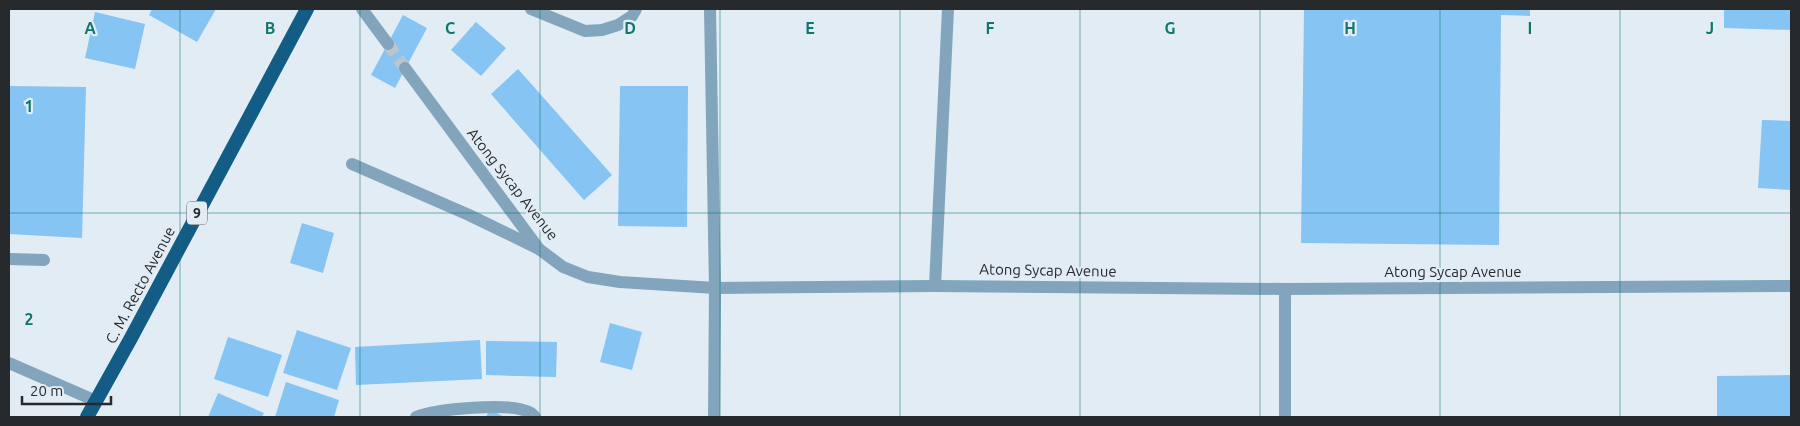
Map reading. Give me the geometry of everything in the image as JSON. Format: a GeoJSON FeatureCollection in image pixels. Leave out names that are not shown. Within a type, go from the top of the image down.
{"type":"FeatureCollection","features":[{"type":"Feature","properties":{"kind":"highway","name":"C. M. Recto Avenue"},"geometry":{"type":"LineString","coordinates":[[87,417],[306,9]]}},
{"type":"Feature","properties":{"kind":"street"},"geometry":{"type":"LineString","coordinates":[[362,9],[388,44]]}},
{"type":"Feature","properties":{"kind":"street"},"geometry":{"type":"LineString","coordinates":[[531,9],[585,32],[602,30],[618,25],[632,16],[636,9]]}},
{"type":"Feature","properties":{"kind":"street"},"geometry":{"type":"LineString","coordinates":[[710,9],[715,288],[714,417]]}},
{"type":"Feature","properties":{"kind":"street"},"geometry":{"type":"LineString","coordinates":[[935,286],[948,9]]}},
{"type":"Feature","properties":{"kind":"street","name":"Atong Sycap Avenue"},"geometry":{"type":"LineString","coordinates":[[405,68],[540,249],[563,267],[588,277],[620,282],[715,288],[935,286],[1284,289],[1791,286]]}},
{"type":"Feature","properties":{"kind":"street"},"geometry":{"type":"LineString","coordinates":[[352,164],[540,249]]}},
{"type":"Feature","properties":{"kind":"street"},"geometry":{"type":"LineString","coordinates":[[9,259],[44,260]]}},
{"type":"Feature","properties":{"kind":"street"},"geometry":{"type":"LineString","coordinates":[[1284,289],[1285,417]]}},
{"type":"Feature","properties":{"kind":"street"},"geometry":{"type":"LineString","coordinates":[[9,363],[96,401]]}},
{"type":"Feature","properties":{"kind":"street"},"geometry":{"type":"LineString","coordinates":[[416,417],[438,412],[503,407],[529,412],[535,417]]}},
{"type":"Feature","properties":{"kind":"building"},"geometry":{"type":"Polygon","coordinates":[[[152,9],[216,9],[197,42],[149,15],[152,9]]]}},
{"type":"Feature","properties":{"kind":"building"},"geometry":{"type":"Polygon","coordinates":[[[1304,9],[1530,9],[1530,16],[1501,15],[1499,245],[1301,243],[1304,9]]]}},
{"type":"Feature","properties":{"kind":"building"},"geometry":{"type":"Polygon","coordinates":[[[1724,9],[1791,9],[1791,30],[1724,28],[1724,9]]]}},
{"type":"Feature","properties":{"kind":"building"},"geometry":{"type":"Polygon","coordinates":[[[95,12],[145,24],[135,69],[85,58],[95,12]]]}},
{"type":"Feature","properties":{"kind":"building"},"geometry":{"type":"Polygon","coordinates":[[[403,15],[427,28],[395,88],[371,75],[403,15]]]}},
{"type":"Feature","properties":{"kind":"building"},"geometry":{"type":"Polygon","coordinates":[[[476,22],[506,48],[481,76],[451,50],[476,22]]]}},
{"type":"Feature","properties":{"kind":"building"},"geometry":{"type":"Polygon","coordinates":[[[518,69],[612,175],[584,200],[491,94],[518,69]]]}},
{"type":"Feature","properties":{"kind":"building"},"geometry":{"type":"Polygon","coordinates":[[[9,86],[86,87],[82,238],[9,234],[9,86]]]}},
{"type":"Feature","properties":{"kind":"building"},"geometry":{"type":"Polygon","coordinates":[[[620,86],[688,86],[687,227],[618,226],[620,86]]]}},
{"type":"Feature","properties":{"kind":"building"},"geometry":{"type":"Polygon","coordinates":[[[1762,120],[1791,121],[1791,190],[1758,188],[1762,120]]]}},
{"type":"Feature","properties":{"kind":"building"},"geometry":{"type":"Polygon","coordinates":[[[302,223],[334,233],[323,273],[290,263],[302,223]]]}},
{"type":"Feature","properties":{"kind":"building"},"geometry":{"type":"Polygon","coordinates":[[[610,323],[642,332],[632,370],[600,362],[610,323]]]}},
{"type":"Feature","properties":{"kind":"building"},"geometry":{"type":"Polygon","coordinates":[[[297,330],[351,348],[337,390],[283,373],[297,330]]]}},
{"type":"Feature","properties":{"kind":"building"},"geometry":{"type":"Polygon","coordinates":[[[228,337],[282,355],[268,397],[214,379],[228,337]]]}},
{"type":"Feature","properties":{"kind":"building"},"geometry":{"type":"Polygon","coordinates":[[[480,340],[482,379],[356,385],[355,347],[480,340]]]}},
{"type":"Feature","properties":{"kind":"building"},"geometry":{"type":"Polygon","coordinates":[[[486,341],[557,342],[556,377],[486,375],[486,341]]]}},
{"type":"Feature","properties":{"kind":"building"},"geometry":{"type":"Polygon","coordinates":[[[1791,375],[1791,417],[1717,417],[1717,376],[1791,375]]]}},
{"type":"Feature","properties":{"kind":"building"},"geometry":{"type":"Polygon","coordinates":[[[286,382],[339,400],[334,417],[275,417],[286,382]]]}},
{"type":"Feature","properties":{"kind":"building"},"geometry":{"type":"Polygon","coordinates":[[[218,393],[264,413],[262,417],[208,417],[218,393]]]}},
{"type":"Feature","properties":{"kind":"building"},"geometry":{"type":"Polygon","coordinates":[[[490,409],[504,417],[486,417],[490,409]]]}},
{"type":"Feature","properties":{"kind":"tunnel"},"geometry":{"type":"LineString","coordinates":[[388,44],[405,68]]}}]}
